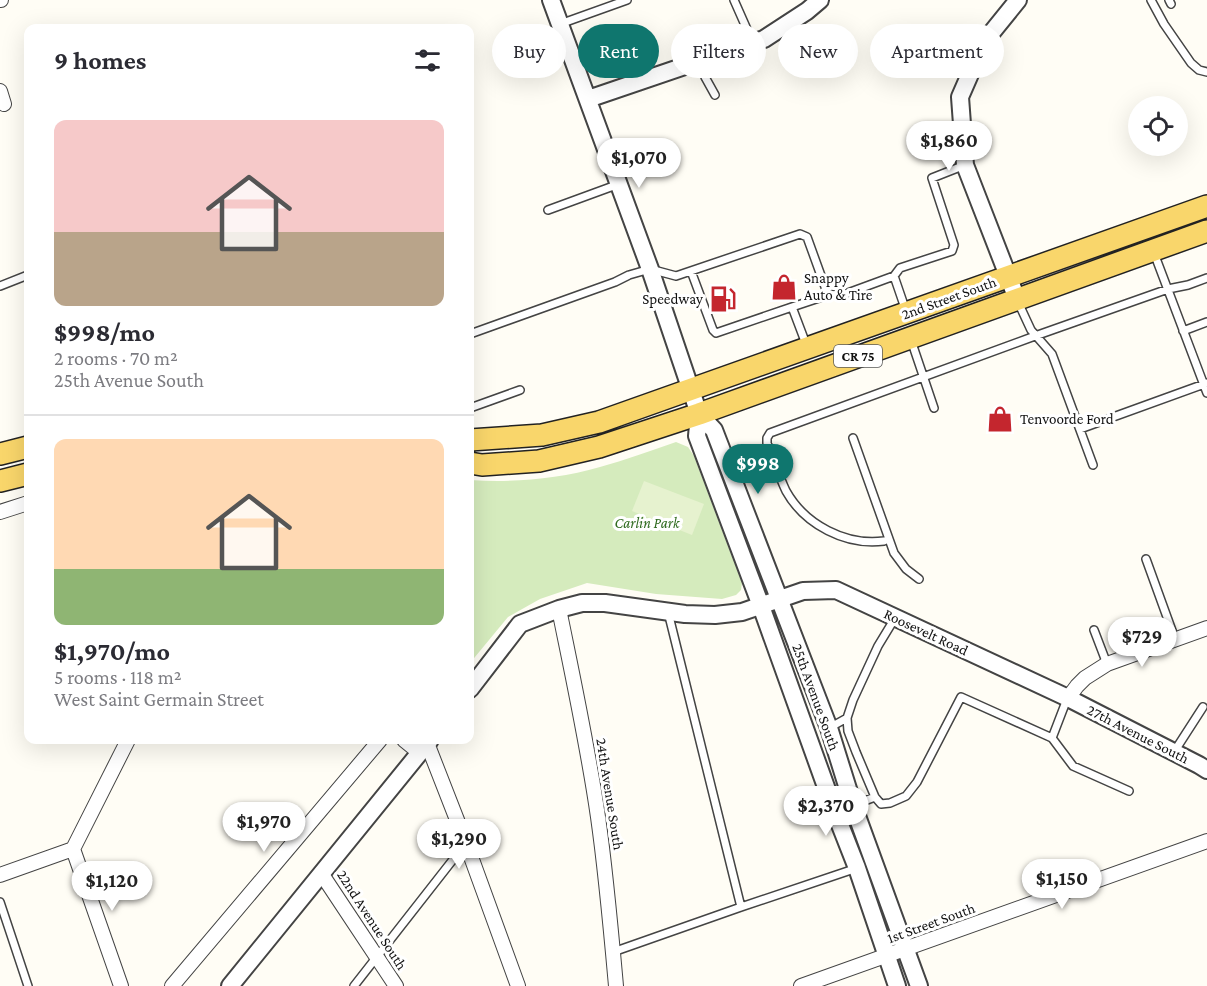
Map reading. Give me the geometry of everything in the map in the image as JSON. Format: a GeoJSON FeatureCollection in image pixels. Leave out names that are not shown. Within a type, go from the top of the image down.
{"type":"FeatureCollection","features":[{"type":"Feature","properties":{"kind":"main road","name":"2nd Street South"},"geometry":{"type":"LineString","coordinates":[[690,390],[1207,206]]}},
{"type":"Feature","properties":{"kind":"main road","name":"2nd Street South"},"geometry":{"type":"LineString","coordinates":[[699,414],[1207,231]]}},
{"type":"Feature","properties":{"kind":"main road","name":"CR 75"},"geometry":{"type":"LineString","coordinates":[[474,440],[542,435],[599,422],[690,390]]}},
{"type":"Feature","properties":{"kind":"main road","name":"CR 75"},"geometry":{"type":"LineString","coordinates":[[474,464],[539,461],[599,447],[699,414]]}},
{"type":"Feature","properties":{"kind":"main road"},"geometry":{"type":"LineString","coordinates":[[0,454],[24,448]]}},
{"type":"Feature","properties":{"kind":"main road"},"geometry":{"type":"LineString","coordinates":[[0,481],[24,475]]}},
{"type":"Feature","properties":{"kind":"street","name":"25th Avenue South"},"geometry":{"type":"LineString","coordinates":[[551,0],[560,24]]}},
{"type":"Feature","properties":{"kind":"street"},"geometry":{"type":"LineString","coordinates":[[766,37],[807,11],[820,0]]}},
{"type":"Feature","properties":{"kind":"street"},"geometry":{"type":"LineString","coordinates":[[1017,299],[965,165],[960,97],[984,42],[1018,0]]}},
{"type":"Feature","properties":{"kind":"street","name":"25th Avenue South"},"geometry":{"type":"LineString","coordinates":[[566,40],[650,270],[690,390],[699,414],[714,430],[780,599],[829,728],[853,805],[919,986]]}},
{"type":"Feature","properties":{"kind":"street"},"geometry":{"type":"LineString","coordinates":[[588,99],[671,71]]}},
{"type":"Feature","properties":{"kind":"street","name":"25th Avenue South"},"geometry":{"type":"LineString","coordinates":[[699,414],[697,436],[857,868],[897,986]]}},
{"type":"Feature","properties":{"kind":"street"},"geometry":{"type":"LineString","coordinates":[[0,512],[24,504]]}},
{"type":"Feature","properties":{"kind":"street","name":"Roosevelt Road"},"geometry":{"type":"LineString","coordinates":[[474,684],[520,624],[582,603],[605,603],[715,615],[741,612],[802,591],[836,590],[1068,698]]}},
{"type":"Feature","properties":{"kind":"street","name":"24th Avenue South"},"geometry":{"type":"LineString","coordinates":[[559,609],[581,715],[596,806],[616,986]]}},
{"type":"Feature","properties":{"kind":"street"},"geometry":{"type":"LineString","coordinates":[[1068,698],[1085,678],[1107,664],[1207,628]]}},
{"type":"Feature","properties":{"kind":"street","name":"27th Avenue South"},"geometry":{"type":"LineString","coordinates":[[1068,698],[1207,770]]}},
{"type":"Feature","properties":{"kind":"street"},"geometry":{"type":"LineString","coordinates":[[0,875],[73,849],[126,744]]}},
{"type":"Feature","properties":{"kind":"street"},"geometry":{"type":"LineString","coordinates":[[172,986],[377,744]]}},
{"type":"Feature","properties":{"kind":"street"},"geometry":{"type":"LineString","coordinates":[[230,986],[426,745],[466,843],[518,986]]}},
{"type":"Feature","properties":{"kind":"street","name":"1st Street South"},"geometry":{"type":"LineString","coordinates":[[801,986],[1207,841]]}},
{"type":"Feature","properties":{"kind":"street"},"geometry":{"type":"LineString","coordinates":[[73,849],[121,986]]}},
{"type":"Feature","properties":{"kind":"street","name":"22nd Avenue South"},"geometry":{"type":"LineString","coordinates":[[321,873],[396,986]]}},
{"type":"Feature","properties":{"kind":"lane"},"geometry":{"type":"LineString","coordinates":[[560,24],[627,0]]}},
{"type":"Feature","properties":{"kind":"lane"},"geometry":{"type":"LineString","coordinates":[[734,0],[749,24]]}},
{"type":"Feature","properties":{"kind":"lane"},"geometry":{"type":"LineString","coordinates":[[1151,0],[1164,24],[1191,63],[1199,70],[1207,72]]}},
{"type":"Feature","properties":{"kind":"lane"},"geometry":{"type":"LineString","coordinates":[[706,78],[715,95]]}},
{"type":"Feature","properties":{"kind":"lane"},"geometry":{"type":"LineString","coordinates":[[691,271],[712,330],[716,333],[828,295],[845,294],[894,276],[900,268],[952,250],[954,244],[932,178],[965,165]]}},
{"type":"Feature","properties":{"kind":"lane"},"geometry":{"type":"LineString","coordinates":[[548,210],[619,184]]}},
{"type":"Feature","properties":{"kind":"lane"},"geometry":{"type":"LineString","coordinates":[[474,333],[629,275],[650,270],[676,276],[800,234],[807,237],[828,295]]}},
{"type":"Feature","properties":{"kind":"lane"},"geometry":{"type":"LineString","coordinates":[[1154,250],[1207,393]]}},
{"type":"Feature","properties":{"kind":"lane"},"geometry":{"type":"LineString","coordinates":[[0,285],[24,276]]}},
{"type":"Feature","properties":{"kind":"lane"},"geometry":{"type":"LineString","coordinates":[[894,276],[906,314]]}},
{"type":"Feature","properties":{"kind":"lane"},"geometry":{"type":"LineString","coordinates":[[884,541],[874,542],[838,535],[817,525],[808,517],[787,492],[767,443],[770,433],[1035,336],[1207,278]]}},
{"type":"Feature","properties":{"kind":"lane"},"geometry":{"type":"LineString","coordinates":[[1017,299],[1035,336],[1052,354],[1093,465]]}},
{"type":"Feature","properties":{"kind":"lane"},"geometry":{"type":"LineString","coordinates":[[792,307],[807,348]]}},
{"type":"Feature","properties":{"kind":"lane"},"geometry":{"type":"LineString","coordinates":[[1184,330],[1207,322]]}},
{"type":"Feature","properties":{"kind":"lane"},"geometry":{"type":"LineString","coordinates":[[910,337],[934,408]]}},
{"type":"Feature","properties":{"kind":"lane"},"geometry":{"type":"LineString","coordinates":[[1080,429],[1205,384]]}},
{"type":"Feature","properties":{"kind":"lane"},"geometry":{"type":"LineString","coordinates":[[474,407],[520,390]]}},
{"type":"Feature","properties":{"kind":"lane"},"geometry":{"type":"LineString","coordinates":[[853,438],[894,553],[906,569],[919,579]]}},
{"type":"Feature","properties":{"kind":"lane"},"geometry":{"type":"LineString","coordinates":[[1146,559],[1175,639]]}},
{"type":"Feature","properties":{"kind":"lane"},"geometry":{"type":"LineString","coordinates":[[668,611],[741,907]]}},
{"type":"Feature","properties":{"kind":"lane"},"geometry":{"type":"LineString","coordinates":[[895,618],[878,646],[847,718],[848,731],[856,752],[875,796],[881,804],[906,796],[917,782],[961,697],[1052,738],[1073,766],[1129,791]]}},
{"type":"Feature","properties":{"kind":"lane"},"geometry":{"type":"LineString","coordinates":[[1094,630],[1107,664]]}},
{"type":"Feature","properties":{"kind":"lane"},"geometry":{"type":"LineString","coordinates":[[1052,738],[1068,698]]}},
{"type":"Feature","properties":{"kind":"lane"},"geometry":{"type":"LineString","coordinates":[[1174,752],[1203,707]]}},
{"type":"Feature","properties":{"kind":"lane"},"geometry":{"type":"LineString","coordinates":[[829,728],[847,718]]}},
{"type":"Feature","properties":{"kind":"lane"},"geometry":{"type":"LineString","coordinates":[[835,812],[875,796]]}},
{"type":"Feature","properties":{"kind":"lane"},"geometry":{"type":"LineString","coordinates":[[354,986],[466,843]]}},
{"type":"Feature","properties":{"kind":"lane"},"geometry":{"type":"LineString","coordinates":[[613,952],[857,868]]}},
{"type":"Feature","properties":{"kind":"lane"},"geometry":{"type":"LineString","coordinates":[[0,902],[28,986]]}},
{"type":"Feature","properties":{"kind":"green space","name":"Carlin Park"},"geometry":{"type":"Polygon","coordinates":[[[676,442],[688,447],[694,456],[742,583],[741,590],[736,595],[722,599],[656,594],[587,583],[540,599],[508,617],[474,658],[474,480],[503,481],[552,477],[609,464],[676,442]]]}},
{"type":"Feature","properties":{"kind":"green space"},"geometry":{"type":"Polygon","coordinates":[[[644,481],[704,504],[692,535],[632,511],[644,481]]]}},
{"type":"Feature","properties":{"kind":"place","name":"Snappy Auto & Tire"},"geometry":{"type":"Point","coordinates":[784,287]}},
{"type":"Feature","properties":{"kind":"place","name":"Speedway"},"geometry":{"type":"Point","coordinates":[723,299]}},
{"type":"Feature","properties":{"kind":"place","name":"Tenvoorde Ford"},"geometry":{"type":"Point","coordinates":[1000,419]}}]}
